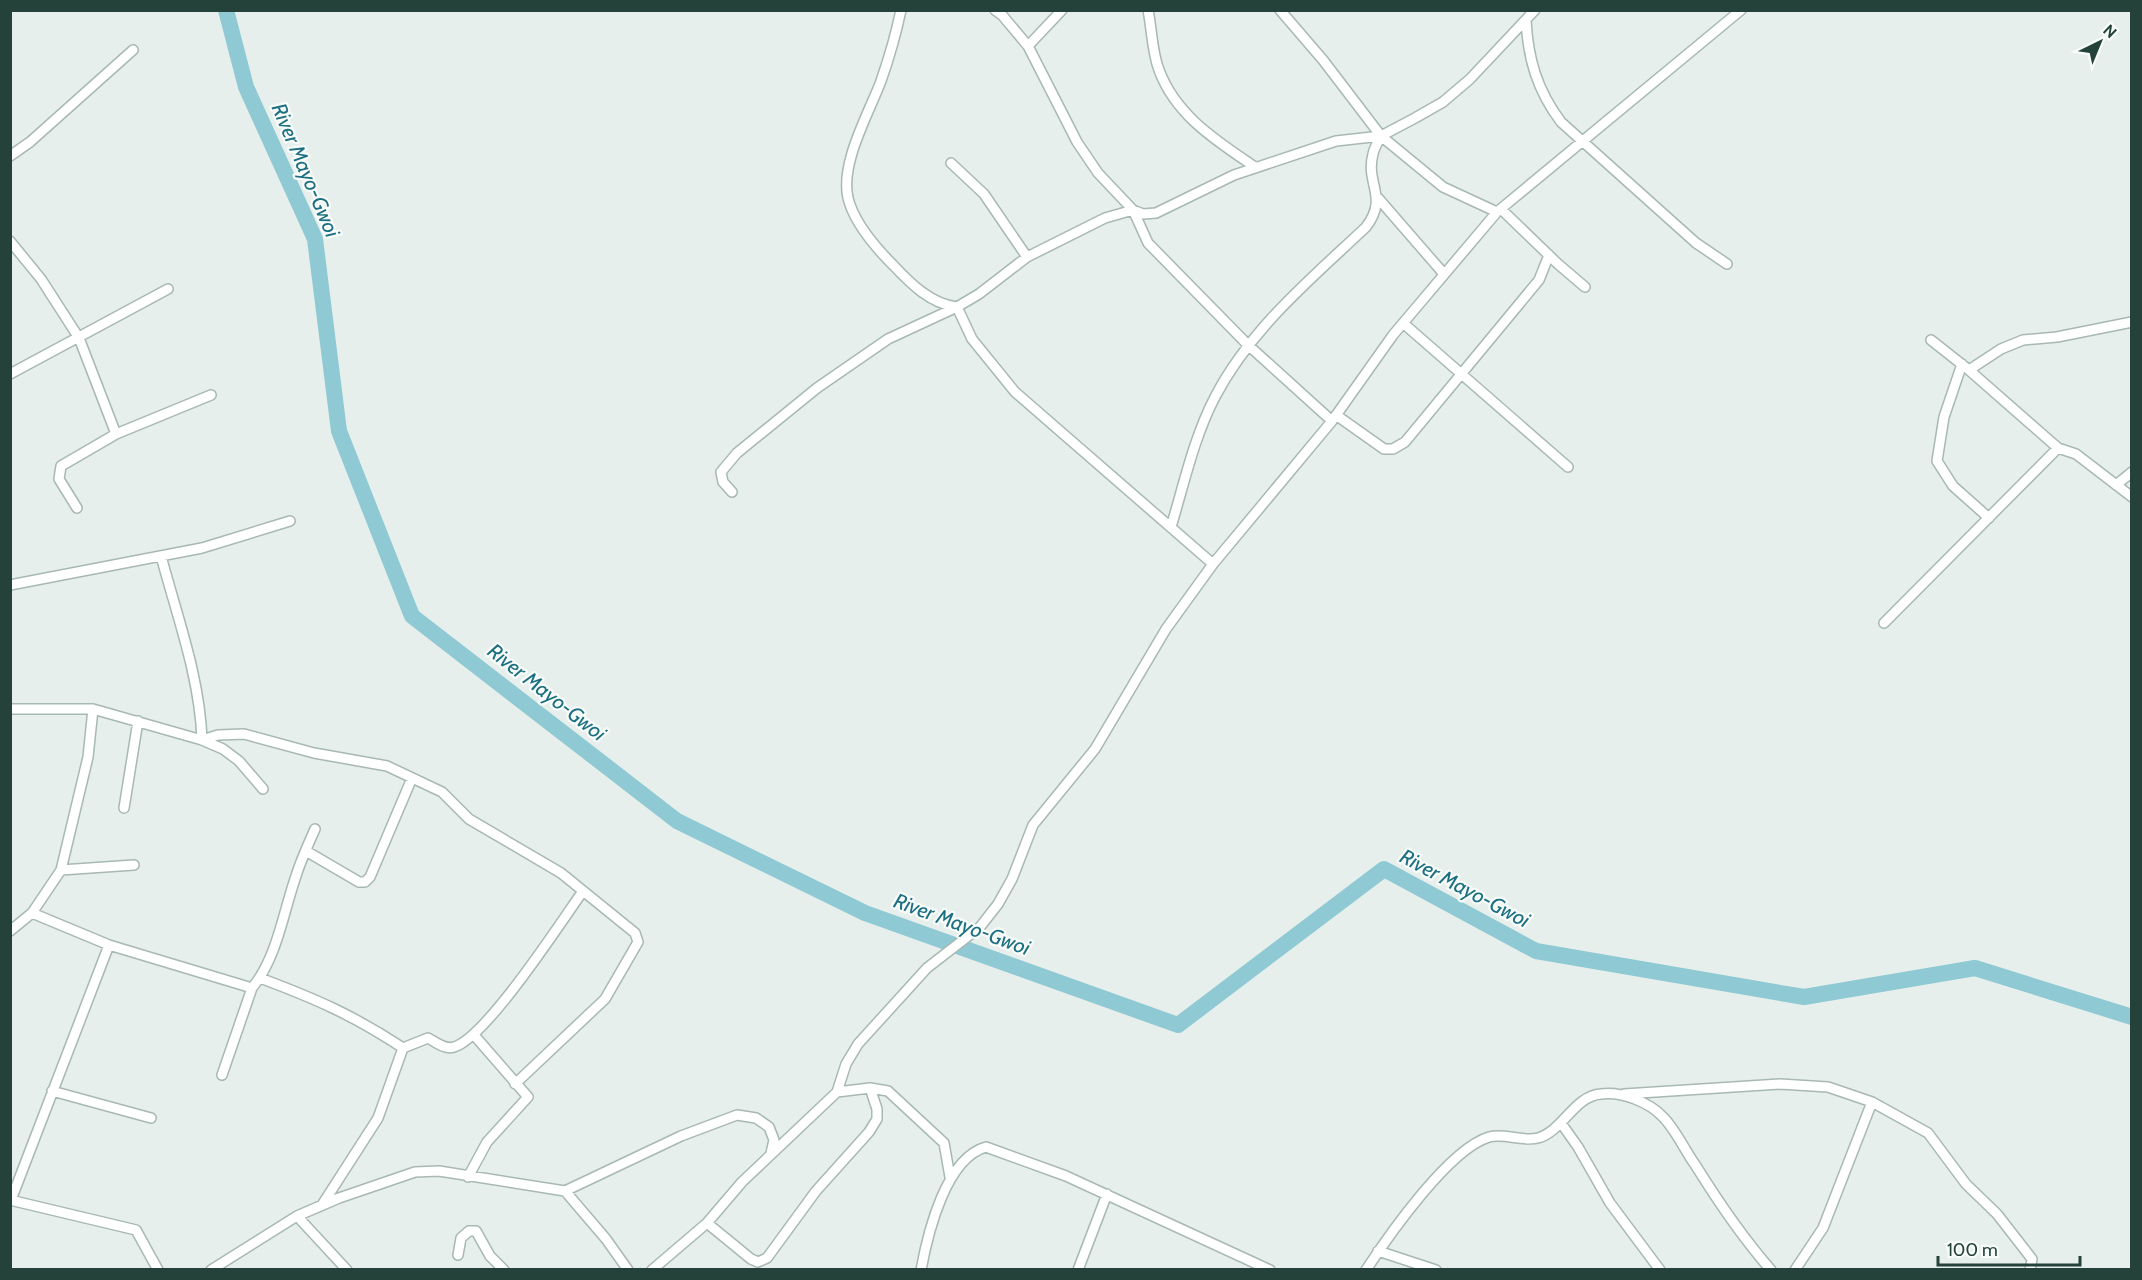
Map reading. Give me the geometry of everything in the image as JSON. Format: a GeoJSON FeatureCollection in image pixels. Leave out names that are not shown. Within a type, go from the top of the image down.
{"type":"FeatureCollection","features":[{"type":"Feature","properties":{"kind":"street"},"geometry":{"type":"LineString","coordinates":[[901,10],[881,81],[855,145],[848,172],[848,198],[859,221],[878,249],[914,288],[947,306],[957,307]]}},
{"type":"Feature","properties":{"kind":"street"},"geometry":{"type":"LineString","coordinates":[[995,10],[1028,45],[1077,142],[1098,173],[1133,210],[1148,243],[1248,345],[1334,418],[1384,449],[1394,449],[1405,442],[1539,280],[1549,255]]}},
{"type":"Feature","properties":{"kind":"street"},"geometry":{"type":"LineString","coordinates":[[1028,45],[1062,10]]}},
{"type":"Feature","properties":{"kind":"street"},"geometry":{"type":"LineString","coordinates":[[1148,10],[1158,68],[1172,97],[1197,125],[1255,167]]}},
{"type":"Feature","properties":{"kind":"street"},"geometry":{"type":"LineString","coordinates":[[1280,10],[1323,60],[1381,136],[1443,187],[1499,210],[1586,286]]}},
{"type":"Feature","properties":{"kind":"street"},"geometry":{"type":"LineString","coordinates":[[732,492],[723,482],[722,472],[737,453],[817,388],[888,339],[957,307],[979,294],[1028,256],[1105,218],[1133,210],[1143,214],[1156,213],[1255,167],[1336,141],[1381,136],[1443,102],[1470,80],[1535,10]]}},
{"type":"Feature","properties":{"kind":"street"},"geometry":{"type":"LineString","coordinates":[[652,1269],[707,1223],[771,1153],[837,1092],[846,1064],[858,1044],[927,968],[980,927],[998,904],[1033,825],[1095,749],[1131,692],[1148,656],[1213,564],[1334,418],[1403,323],[1499,210],[1741,10]]}},
{"type":"Feature","properties":{"kind":"street"},"geometry":{"type":"LineString","coordinates":[[1526,20],[1527,47],[1542,92],[1561,122],[1696,243],[1727,264]]}},
{"type":"Feature","properties":{"kind":"street"},"geometry":{"type":"LineString","coordinates":[[10,156],[30,142],[132,50]]}},
{"type":"Feature","properties":{"kind":"street"},"geometry":{"type":"LineString","coordinates":[[1171,527],[1204,421],[1232,366],[1271,316],[1376,215],[1372,154],[1381,136]]}},
{"type":"Feature","properties":{"kind":"street"},"geometry":{"type":"LineString","coordinates":[[951,162],[984,194],[1028,256]]}},
{"type":"Feature","properties":{"kind":"street"},"geometry":{"type":"LineString","coordinates":[[1376,196],[1444,274]]}},
{"type":"Feature","properties":{"kind":"street"},"geometry":{"type":"LineString","coordinates":[[10,241],[41,279],[78,338],[116,434]]}},
{"type":"Feature","properties":{"kind":"street"},"geometry":{"type":"LineString","coordinates":[[10,374],[168,289]]}},
{"type":"Feature","properties":{"kind":"street"},"geometry":{"type":"LineString","coordinates":[[957,307],[972,339],[1015,392],[1213,564]]}},
{"type":"Feature","properties":{"kind":"street"},"geometry":{"type":"LineString","coordinates":[[1989,518],[1953,486],[1937,461],[1944,417],[1966,367],[2023,340],[2056,337],[2132,322]]}},
{"type":"Feature","properties":{"kind":"street"},"geometry":{"type":"LineString","coordinates":[[1403,323],[1568,467]]}},
{"type":"Feature","properties":{"kind":"street"},"geometry":{"type":"LineString","coordinates":[[1931,340],[1966,367],[2058,448],[2076,454],[2132,497]]}},
{"type":"Feature","properties":{"kind":"street"},"geometry":{"type":"LineString","coordinates":[[77,508],[59,479],[61,466],[116,434],[211,395]]}},
{"type":"Feature","properties":{"kind":"street"},"geometry":{"type":"LineString","coordinates":[[1884,623],[2058,448]]}},
{"type":"Feature","properties":{"kind":"street"},"geometry":{"type":"LineString","coordinates":[[2116,485],[2132,472]]}},
{"type":"Feature","properties":{"kind":"street"},"geometry":{"type":"LineString","coordinates":[[10,585],[161,556],[244,536],[290,521]]}},
{"type":"Feature","properties":{"kind":"street"},"geometry":{"type":"LineString","coordinates":[[161,556],[194,679],[201,714],[202,740]]}},
{"type":"Feature","properties":{"kind":"street"},"geometry":{"type":"LineString","coordinates":[[10,709],[93,709],[202,740],[223,749],[239,761],[263,789]]}},
{"type":"Feature","properties":{"kind":"street"},"geometry":{"type":"LineString","coordinates":[[10,931],[32,913],[61,870],[88,757],[93,709]]}},
{"type":"Feature","properties":{"kind":"street"},"geometry":{"type":"LineString","coordinates":[[124,808],[138,721]]}},
{"type":"Feature","properties":{"kind":"street"},"geometry":{"type":"LineString","coordinates":[[202,740],[218,735],[244,734],[266,738],[314,753],[387,766],[442,792],[469,819],[485,831],[541,859],[635,933],[638,942],[605,999],[515,1084]]}},
{"type":"Feature","properties":{"kind":"street"},"geometry":{"type":"LineString","coordinates":[[306,851],[359,882],[365,882],[370,876],[412,778]]}},
{"type":"Feature","properties":{"kind":"street"},"geometry":{"type":"LineString","coordinates":[[222,1075],[252,988],[260,978],[315,829]]}},
{"type":"Feature","properties":{"kind":"street"},"geometry":{"type":"LineString","coordinates":[[61,870],[134,865]]}},
{"type":"Feature","properties":{"kind":"street"},"geometry":{"type":"LineString","coordinates":[[322,1205],[378,1118],[403,1048],[429,1038],[447,1048],[455,1047],[474,1035],[514,988],[583,891]]}},
{"type":"Feature","properties":{"kind":"street"},"geometry":{"type":"LineString","coordinates":[[32,913],[109,945],[252,988]]}},
{"type":"Feature","properties":{"kind":"street"},"geometry":{"type":"LineString","coordinates":[[109,945],[11,1200],[136,1230],[158,1269]]}},
{"type":"Feature","properties":{"kind":"street"},"geometry":{"type":"LineString","coordinates":[[260,978],[331,1005],[359,1019],[403,1048]]}},
{"type":"Feature","properties":{"kind":"street"},"geometry":{"type":"LineString","coordinates":[[468,1176],[487,1142],[528,1097],[474,1035]]}},
{"type":"Feature","properties":{"kind":"street"},"geometry":{"type":"LineString","coordinates":[[1366,1269],[1401,1217],[1469,1147],[1489,1137],[1513,1136],[1536,1139],[1548,1134],[1591,1097],[1598,1094],[1780,1084],[1828,1087],[1872,1102],[1928,1133],[1966,1184],[1997,1214],[2028,1251],[2032,1258],[2030,1269]]}},
{"type":"Feature","properties":{"kind":"street"},"geometry":{"type":"LineString","coordinates":[[837,1092],[870,1088],[888,1091],[910,1113],[935,1131],[944,1143],[950,1177]]}},
{"type":"Feature","properties":{"kind":"street"},"geometry":{"type":"LineString","coordinates":[[707,1223],[751,1259],[758,1262],[767,1258],[816,1191],[869,1132],[877,1119],[877,1108],[870,1088]]}},
{"type":"Feature","properties":{"kind":"street"},"geometry":{"type":"LineString","coordinates":[[52,1091],[151,1118]]}},
{"type":"Feature","properties":{"kind":"street"},"geometry":{"type":"LineString","coordinates":[[1618,1094],[1642,1103],[1663,1116],[1732,1223],[1771,1269]]}},
{"type":"Feature","properties":{"kind":"street"},"geometry":{"type":"LineString","coordinates":[[1795,1269],[1823,1228],[1872,1102]]}},
{"type":"Feature","properties":{"kind":"street"},"geometry":{"type":"LineString","coordinates":[[211,1269],[297,1216],[415,1172],[439,1171],[565,1191],[681,1136],[738,1115],[756,1118],[769,1126],[774,1140],[771,1153]]}},
{"type":"Feature","properties":{"kind":"street"},"geometry":{"type":"LineString","coordinates":[[1561,1123],[1578,1147],[1610,1203],[1660,1269]]}},
{"type":"Feature","properties":{"kind":"street"},"geometry":{"type":"LineString","coordinates":[[921,1269],[950,1177],[965,1157],[986,1147],[1107,1194],[1270,1269]]}},
{"type":"Feature","properties":{"kind":"street"},"geometry":{"type":"LineString","coordinates":[[565,1191],[628,1269]]}},
{"type":"Feature","properties":{"kind":"street"},"geometry":{"type":"LineString","coordinates":[[1077,1269],[1107,1194]]}},
{"type":"Feature","properties":{"kind":"street"},"geometry":{"type":"LineString","coordinates":[[297,1216],[347,1269]]}},
{"type":"Feature","properties":{"kind":"street"},"geometry":{"type":"LineString","coordinates":[[458,1255],[461,1238],[469,1231],[476,1231],[490,1256],[504,1269]]}},
{"type":"Feature","properties":{"kind":"street"},"geometry":{"type":"LineString","coordinates":[[1378,1251],[1436,1269]]}},
{"type":"Feature","properties":{"kind":"waterway","name":"River Mayo-Gwoi"},"geometry":{"type":"LineString","coordinates":[[226,10],[246,87],[315,239],[339,431],[412,616],[677,821],[865,913],[1178,1025],[1384,869],[1536,951],[1804,997],[1975,968],[2132,1017]]}}]}
